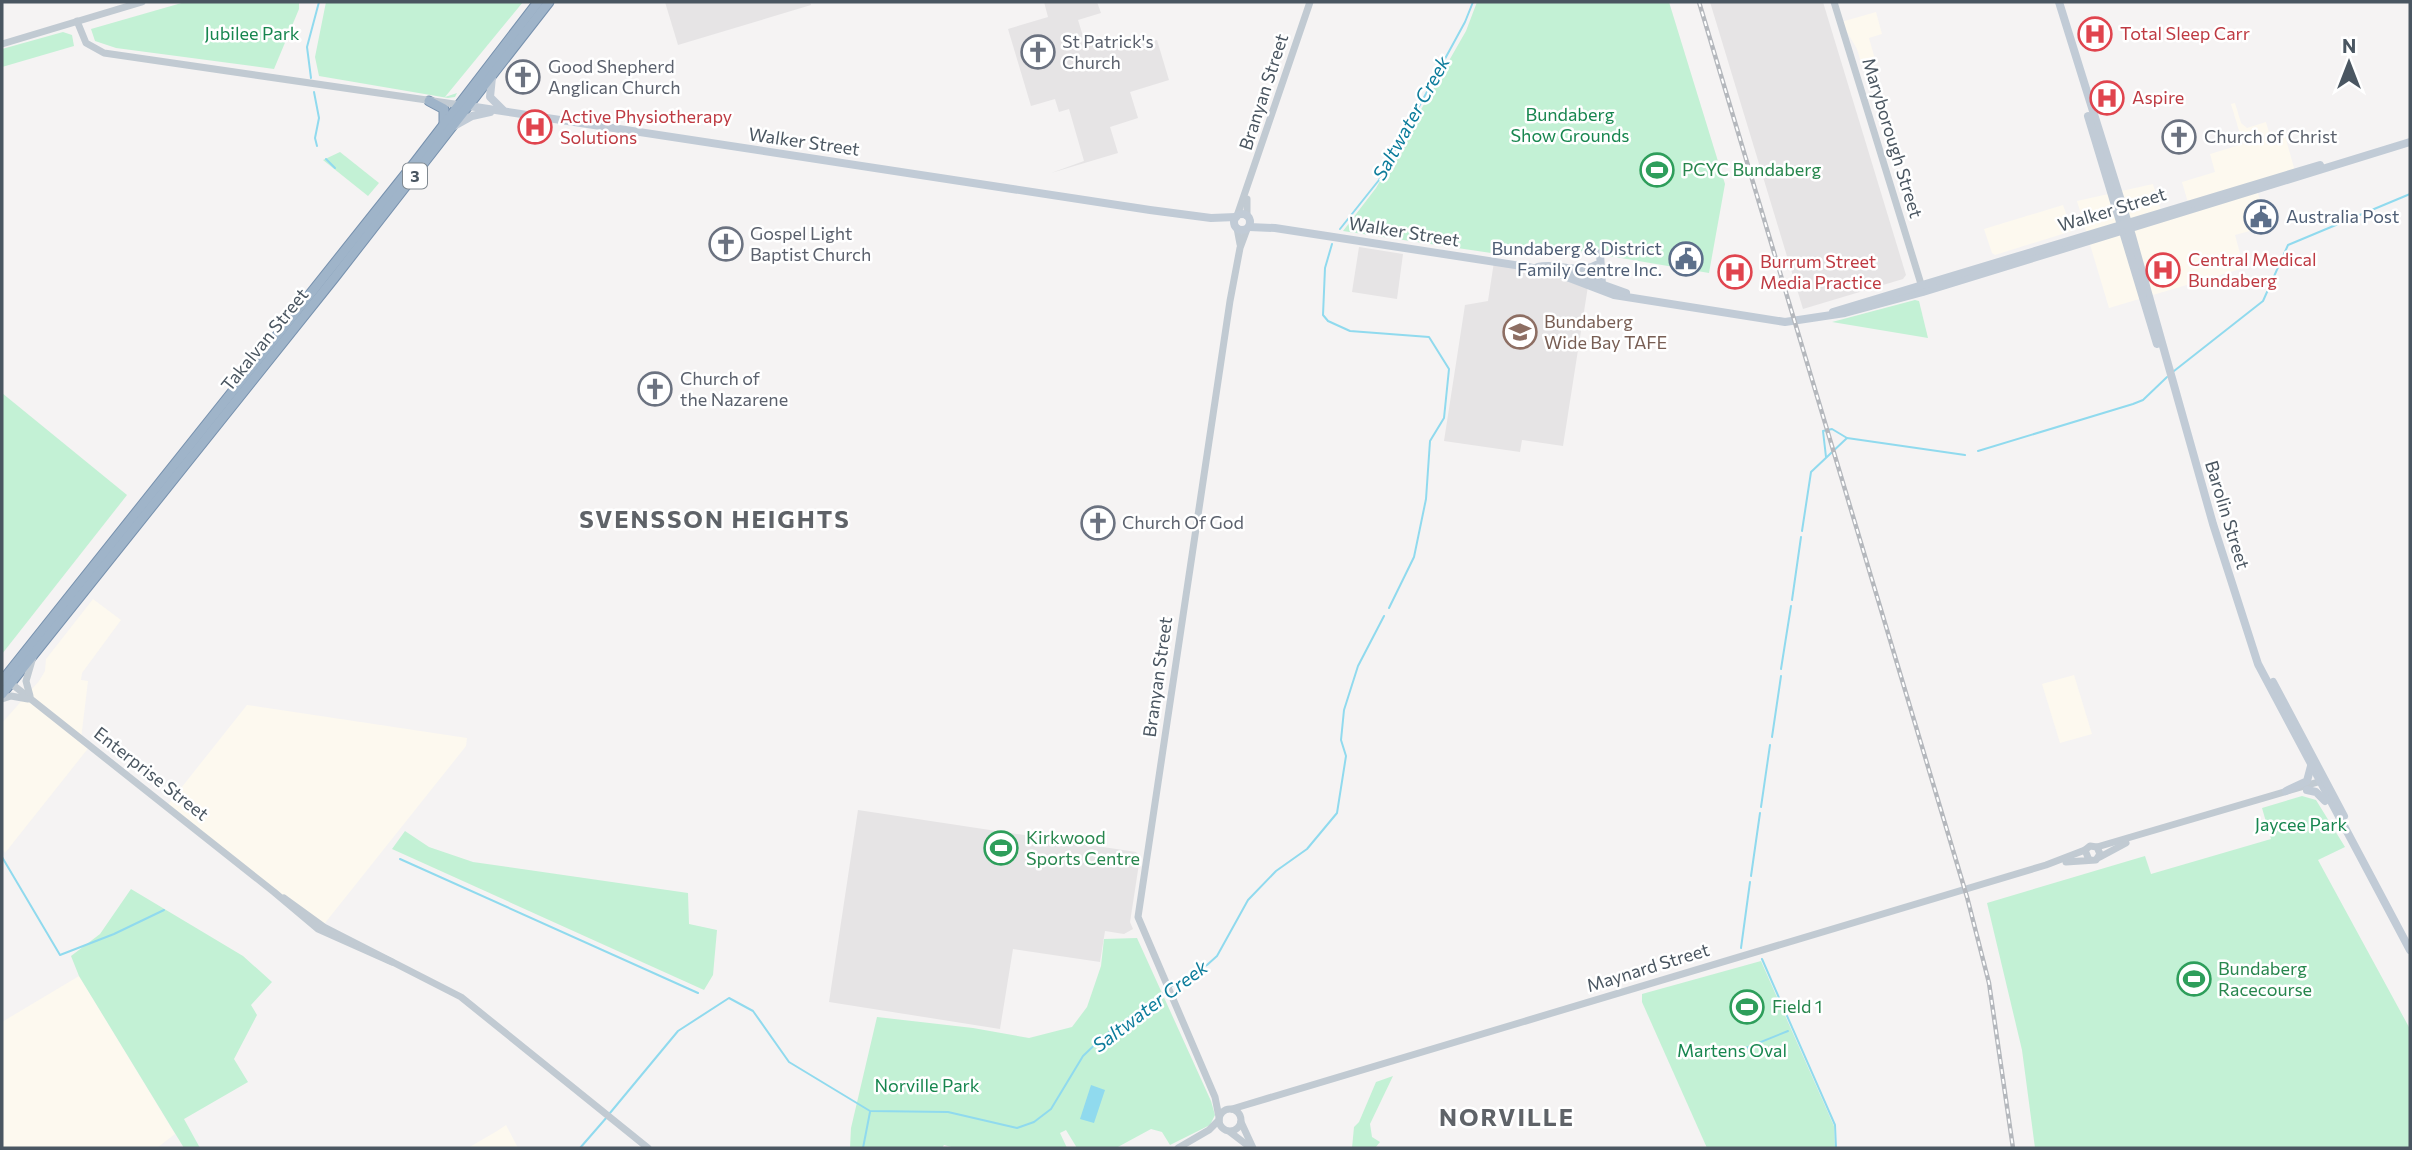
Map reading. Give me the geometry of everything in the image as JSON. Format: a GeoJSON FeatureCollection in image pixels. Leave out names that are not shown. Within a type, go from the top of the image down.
{"type":"FeatureCollection","features":[{"type":"Feature","properties":{"kind":"highway","name":"Takalvan Street"},"geometry":{"type":"LineString","coordinates":[[6,681],[34,654],[447,127],[538,2]]}},
{"type":"Feature","properties":{"kind":"highway","name":"Takalvan Street"},"geometry":{"type":"LineString","coordinates":[[463,105],[493,74],[549,2]]}},
{"type":"Feature","properties":{"kind":"highway"},"geometry":{"type":"LineString","coordinates":[[429,101],[444,109],[447,127]]}},
{"type":"Feature","properties":{"kind":"highway","name":"Takalvan Street"},"geometry":{"type":"LineString","coordinates":[[2,696],[6,681],[447,127]]}},
{"type":"Feature","properties":{"kind":"main road","name":"Barolin Street"},"geometry":{"type":"LineString","coordinates":[[2057,2],[2153,331],[2169,375]]}},
{"type":"Feature","properties":{"kind":"main road"},"geometry":{"type":"LineString","coordinates":[[493,74],[489,86],[493,101],[500,109],[519,115]]}},
{"type":"Feature","properties":{"kind":"main road","name":"Walker Street"},"geometry":{"type":"LineString","coordinates":[[463,105],[1211,218],[1236,222],[1248,228],[1275,228],[1528,267],[1589,283],[1634,299],[1766,320],[1824,316],[1913,295],[2124,227],[2410,141]]}},
{"type":"Feature","properties":{"kind":"main road"},"geometry":{"type":"LineString","coordinates":[[447,127],[477,114],[504,112]]}},
{"type":"Feature","properties":{"kind":"main road","name":"Walker Street"},"geometry":{"type":"LineString","coordinates":[[1824,316],[1921,284],[2124,227],[2186,204],[2257,191],[2410,141]]}},
{"type":"Feature","properties":{"kind":"main road","name":"Walker Street"},"geometry":{"type":"LineString","coordinates":[[1248,217],[1275,228]]}},
{"type":"Feature","properties":{"kind":"main road"},"geometry":{"type":"LineString","coordinates":[[1236,222],[1248,217],[1248,228]]}},
{"type":"Feature","properties":{"kind":"main road","name":"Barolin Street"},"geometry":{"type":"LineString","coordinates":[[2124,227],[2149,296],[2169,375],[2262,672],[2361,856]]}},
{"type":"Feature","properties":{"kind":"main road"},"geometry":{"type":"LineString","coordinates":[[1600,253],[1602,285]]}},
{"type":"Feature","properties":{"kind":"main road"},"geometry":{"type":"LineString","coordinates":[[1538,267],[1552,265],[1585,270],[1596,265]]}},
{"type":"Feature","properties":{"kind":"main road","name":"Walker Street"},"geometry":{"type":"LineString","coordinates":[[1528,267],[1569,271],[1589,283],[1643,296],[1792,320]]}},
{"type":"Feature","properties":{"kind":"main road"},"geometry":{"type":"LineString","coordinates":[[2149,296],[2147,302],[2153,331]]}},
{"type":"Feature","properties":{"kind":"main road","name":"Barolin Street"},"geometry":{"type":"LineString","coordinates":[[2250,640],[2410,949]]}},
{"type":"Feature","properties":{"kind":"main road"},"geometry":{"type":"LineString","coordinates":[[2286,791],[2307,780],[2311,766]]}},
{"type":"Feature","properties":{"kind":"main road"},"geometry":{"type":"LineString","coordinates":[[2307,790],[2316,792],[2323,798],[2345,830]]}},
{"type":"Feature","properties":{"kind":"street"},"geometry":{"type":"LineString","coordinates":[[2,44],[142,2]]}},
{"type":"Feature","properties":{"kind":"street","name":"Branyan Street"},"geometry":{"type":"LineString","coordinates":[[1240,248],[1236,222],[1310,2]]}},
{"type":"Feature","properties":{"kind":"street","name":"Maryborough Street"},"geometry":{"type":"LineString","coordinates":[[1834,2],[1921,284]]}},
{"type":"Feature","properties":{"kind":"street","name":"Walker Street"},"geometry":{"type":"LineString","coordinates":[[77,21],[86,43],[104,53],[463,105]]}},
{"type":"Feature","properties":{"kind":"street","name":"Branyan Street"},"geometry":{"type":"LineString","coordinates":[[1248,192],[1248,217]]}},
{"type":"Feature","properties":{"kind":"street","name":"Branyan Street"},"geometry":{"type":"LineString","coordinates":[[1227,1131],[1219,1118],[1215,1097],[1139,925],[1138,914],[1240,248],[1248,228]]}},
{"type":"Feature","properties":{"kind":"street"},"geometry":{"type":"LineString","coordinates":[[2,696],[32,700],[26,681],[34,654]]}},
{"type":"Feature","properties":{"kind":"street","name":"Enterprise Street"},"geometry":{"type":"LineString","coordinates":[[6,681],[318,929],[461,997],[648,1148]]}},
{"type":"Feature","properties":{"kind":"street"},"geometry":{"type":"LineString","coordinates":[[2139,836],[2099,857],[2097,846],[2307,790],[2323,783]]}},
{"type":"Feature","properties":{"kind":"street"},"geometry":{"type":"LineString","coordinates":[[2266,799],[2286,791],[2323,783]]}},
{"type":"Feature","properties":{"kind":"street","name":"Maynard Street"},"geometry":{"type":"LineString","coordinates":[[1230,1109],[2046,865],[2090,846],[2097,846]]}},
{"type":"Feature","properties":{"kind":"street"},"geometry":{"type":"LineString","coordinates":[[2085,850],[2089,860]]}},
{"type":"Feature","properties":{"kind":"street","name":"Maynard Street"},"geometry":{"type":"LineString","coordinates":[[2046,865],[2099,857]]}},
{"type":"Feature","properties":{"kind":"street","name":"Branyan Street"},"geometry":{"type":"LineString","coordinates":[[1215,1097],[1241,1121],[1252,1148]]}},
{"type":"Feature","properties":{"kind":"street","name":"Maynard Street"},"geometry":{"type":"LineString","coordinates":[[1227,1131],[1236,1130],[1247,1110],[1259,1102]]}},
{"type":"Feature","properties":{"kind":"street"},"geometry":{"type":"LineString","coordinates":[[1181,1148],[1209,1130],[1230,1109]]}},
{"type":"Feature","properties":{"kind":"street"},"geometry":{"type":"LineString","coordinates":[[1181,1148],[1212,1133],[1227,1131],[1252,1148]]}},
{"type":"Feature","properties":{"kind":"shaded area"},"geometry":{"type":"Polygon","coordinates":[[[665,2],[810,2],[811,5],[678,45],[665,2]]]}},
{"type":"Feature","properties":{"kind":"shaded area"},"geometry":{"type":"Polygon","coordinates":[[[1044,2],[1097,2],[1101,13],[1078,20],[1086,46],[1121,36],[1125,49],[1157,40],[1169,80],[1130,92],[1138,118],[1110,127],[1118,153],[1051,173],[1084,161],[1069,109],[1059,112],[1055,99],[1031,106],[1008,29],[1048,17],[1044,2]]]}},
{"type":"Feature","properties":{"kind":"shaded area"},"geometry":{"type":"Polygon","coordinates":[[[1710,2],[1823,2],[1906,275],[1903,279],[1803,309],[1710,2]]]}},
{"type":"Feature","properties":{"kind":"shaded area"},"geometry":{"type":"Polygon","coordinates":[[[1876,12],[1882,34],[1869,38],[1875,59],[1861,63],[1857,49],[1841,22],[1876,12]]]}},
{"type":"Feature","properties":{"kind":"shaded area"},"geometry":{"type":"Polygon","coordinates":[[[2235,103],[2241,123],[2247,128],[2266,122],[2270,136],[2284,132],[2296,175],[2256,187],[2268,226],[2235,235],[2244,268],[2109,308],[2077,201],[2153,184],[2162,214],[2189,206],[2182,182],[2215,172],[2210,154],[2243,144],[2231,104],[2235,103]]]}},
{"type":"Feature","properties":{"kind":"shaded area"},"geometry":{"type":"Polygon","coordinates":[[[2063,205],[2072,231],[1995,255],[1992,253],[1984,229],[2063,205]]]}},
{"type":"Feature","properties":{"kind":"shaded area"},"geometry":{"type":"Polygon","coordinates":[[[1359,247],[1403,254],[1397,299],[1352,292],[1359,247]]]}},
{"type":"Feature","properties":{"kind":"shaded area","name":"Bundaberg Wide Bay TAFE"},"geometry":{"type":"Polygon","coordinates":[[[1494,262],[1528,267],[1588,286],[1563,446],[1522,440],[1520,452],[1444,441],[1465,305],[1488,301],[1494,262]]]}},
{"type":"Feature","properties":{"kind":"shaded area"},"geometry":{"type":"Polygon","coordinates":[[[93,599],[121,620],[82,673],[81,680],[88,681],[81,739],[90,746],[5,853],[2,848],[2,723],[39,681],[45,671],[46,659],[93,599]]]}},
{"type":"Feature","properties":{"kind":"shaded area"},"geometry":{"type":"Polygon","coordinates":[[[2074,675],[2092,734],[2060,743],[2042,684],[2074,675]]]}},
{"type":"Feature","properties":{"kind":"shaded area"},"geometry":{"type":"Polygon","coordinates":[[[247,705],[467,738],[466,746],[321,928],[166,807],[247,705]]]}},
{"type":"Feature","properties":{"kind":"shaded area"},"geometry":{"type":"Polygon","coordinates":[[[858,810],[1136,852],[1140,857],[1130,922],[1133,929],[1124,934],[1105,931],[1100,962],[1013,949],[1000,1029],[829,1002],[858,810]]]}},
{"type":"Feature","properties":{"kind":"shaded area"},"geometry":{"type":"Polygon","coordinates":[[[79,976],[175,1134],[157,1148],[2,1148],[2,1022],[79,976]]]}},
{"type":"Feature","properties":{"kind":"shaded area"},"geometry":{"type":"Polygon","coordinates":[[[506,1125],[518,1148],[468,1148],[497,1131],[506,1125]]]}},
{"type":"Feature","properties":{"kind":"green space","name":"Jubilee Park"},"geometry":{"type":"Polygon","coordinates":[[[185,2],[299,2],[299,9],[274,69],[116,48],[95,41],[91,29],[185,2]]]}},
{"type":"Feature","properties":{"kind":"green space"},"geometry":{"type":"Polygon","coordinates":[[[326,2],[523,2],[445,97],[457,93],[455,97],[448,98],[319,76],[315,57],[326,2]]]}},
{"type":"Feature","properties":{"kind":"green space","name":"Bundaberg Show Grounds"},"geometry":{"type":"Polygon","coordinates":[[[1477,2],[1669,2],[1725,184],[1709,273],[1568,249],[1520,245],[1518,257],[1343,231],[1376,188],[1466,31],[1477,2]]]}},
{"type":"Feature","properties":{"kind":"green space"},"geometry":{"type":"Polygon","coordinates":[[[63,32],[72,35],[74,46],[2,67],[2,49],[63,32]]]}},
{"type":"Feature","properties":{"kind":"green space"},"geometry":{"type":"Polygon","coordinates":[[[340,152],[379,183],[368,196],[323,160],[340,152]]]}},
{"type":"Feature","properties":{"kind":"green space"},"geometry":{"type":"Polygon","coordinates":[[[1919,301],[1928,338],[1832,322],[1919,301]]]}},
{"type":"Feature","properties":{"kind":"green space"},"geometry":{"type":"Polygon","coordinates":[[[2,393],[127,495],[2,654],[2,393]]]}},
{"type":"Feature","properties":{"kind":"green space","name":"Bundaberg Racecourse"},"geometry":{"type":"Polygon","coordinates":[[[2302,796],[2316,800],[2345,847],[2318,860],[2410,1029],[2410,1148],[2035,1148],[2022,1050],[1987,903],[2145,856],[2151,874],[2271,839],[2262,808],[2302,796]]]}},
{"type":"Feature","properties":{"kind":"green space"},"geometry":{"type":"Polygon","coordinates":[[[405,831],[429,847],[473,862],[688,893],[689,924],[717,930],[713,975],[704,990],[392,849],[405,831]]]}},
{"type":"Feature","properties":{"kind":"green space","name":"Kirkwood Sports Centre"},"geometry":{"type":"Polygon","coordinates":[[[991,832],[1014,836],[1010,863],[987,859],[991,832]]]}},
{"type":"Feature","properties":{"kind":"green space"},"geometry":{"type":"Polygon","coordinates":[[[131,889],[243,956],[272,982],[251,1005],[257,1015],[234,1059],[248,1082],[184,1119],[200,1148],[184,1148],[79,976],[71,956],[100,934],[131,889]]]}},
{"type":"Feature","properties":{"kind":"green space","name":"Norville Park"},"geometry":{"type":"Polygon","coordinates":[[[1137,938],[1211,1101],[1215,1115],[1210,1125],[1170,1145],[1162,1132],[1151,1129],[1116,1148],[1077,1148],[1066,1130],[1060,1133],[1067,1148],[955,1148],[944,1145],[942,1148],[850,1148],[851,1128],[877,1017],[973,1028],[1029,1038],[1072,1027],[1087,1007],[1101,966],[1104,939],[1137,938]]]}},
{"type":"Feature","properties":{"kind":"green space","name":"Martens Oval"},"geometry":{"type":"Polygon","coordinates":[[[1761,961],[1834,1126],[1835,1148],[1707,1148],[1642,1002],[1642,994],[1761,961]]]}},
{"type":"Feature","properties":{"kind":"green space"},"geometry":{"type":"Polygon","coordinates":[[[1393,1076],[1370,1124],[1372,1137],[1380,1142],[1375,1148],[1352,1148],[1354,1127],[1359,1122],[1376,1082],[1393,1076]]]}},
{"type":"Feature","properties":{"kind":"water"},"geometry":{"type":"Polygon","coordinates":[[[1091,1085],[1105,1090],[1094,1123],[1080,1119],[1091,1085]]]}},
{"type":"Feature","properties":{"kind":"waterway"},"geometry":{"type":"LineString","coordinates":[[311,78],[307,47],[319,2]]}},
{"type":"Feature","properties":{"kind":"waterway","name":"Saltwater Creek"},"geometry":{"type":"LineString","coordinates":[[1340,229],[1379,180],[1465,22],[1473,2]]}},
{"type":"Feature","properties":{"kind":"waterway"},"geometry":{"type":"LineString","coordinates":[[314,92],[319,118],[315,138],[317,146]]}},
{"type":"Feature","properties":{"kind":"waterway"},"geometry":{"type":"LineString","coordinates":[[326,159],[335,168]]}},
{"type":"Feature","properties":{"kind":"waterway"},"geometry":{"type":"LineString","coordinates":[[2174,371],[2263,301],[2288,245],[2410,194]]}},
{"type":"Feature","properties":{"kind":"waterway","name":"Saltwater Creek"},"geometry":{"type":"LineString","coordinates":[[1332,244],[1325,268],[1323,315],[1328,321],[1350,331],[1429,337],[1449,369],[1444,418],[1430,441],[1426,499],[1414,557],[1389,608]]}},
{"type":"Feature","properties":{"kind":"waterway"},"geometry":{"type":"LineString","coordinates":[[1978,451],[2133,404],[2143,400],[2167,377]]}},
{"type":"Feature","properties":{"kind":"waterway"},"geometry":{"type":"LineString","coordinates":[[1826,457],[1823,431],[1832,429],[1847,438]]}},
{"type":"Feature","properties":{"kind":"waterway"},"geometry":{"type":"LineString","coordinates":[[1802,531],[1811,472],[1847,438],[1965,455]]}},
{"type":"Feature","properties":{"kind":"waterway"},"geometry":{"type":"LineString","coordinates":[[1792,600],[1801,537]]}},
{"type":"Feature","properties":{"kind":"waterway"},"geometry":{"type":"LineString","coordinates":[[1781,669],[1791,606]]}},
{"type":"Feature","properties":{"kind":"waterway","name":"Saltwater Creek"},"geometry":{"type":"LineString","coordinates":[[1172,986],[1217,956],[1248,900],[1276,871],[1307,849],[1337,813],[1346,756],[1341,740],[1344,710],[1358,666],[1384,616]]}},
{"type":"Feature","properties":{"kind":"waterway"},"geometry":{"type":"LineString","coordinates":[[1772,737],[1781,676]]}},
{"type":"Feature","properties":{"kind":"waterway"},"geometry":{"type":"LineString","coordinates":[[1761,807],[1770,745]]}},
{"type":"Feature","properties":{"kind":"waterway"},"geometry":{"type":"LineString","coordinates":[[1751,876],[1760,813]]}},
{"type":"Feature","properties":{"kind":"waterway"},"geometry":{"type":"LineString","coordinates":[[2,857],[60,955],[114,934],[164,910]]}},
{"type":"Feature","properties":{"kind":"waterway"},"geometry":{"type":"LineString","coordinates":[[400,859],[698,993]]}},
{"type":"Feature","properties":{"kind":"waterway"},"geometry":{"type":"LineString","coordinates":[[1741,948],[1750,882]]}},
{"type":"Feature","properties":{"kind":"waterway"},"geometry":{"type":"LineString","coordinates":[[1762,959],[1835,1125],[1836,1148]]}},
{"type":"Feature","properties":{"kind":"waterway","name":"Saltwater Creek"},"geometry":{"type":"LineString","coordinates":[[610,1113],[678,1031],[729,998],[753,1011],[789,1062],[870,1111],[948,1112],[1017,1128],[1034,1122],[1051,1109],[1083,1056],[1105,1035],[1165,992]]}},
{"type":"Feature","properties":{"kind":"waterway"},"geometry":{"type":"LineString","coordinates":[[1736,1052],[1788,1031]]}},
{"type":"Feature","properties":{"kind":"waterway"},"geometry":{"type":"LineString","coordinates":[[863,1148],[870,1112]]}},
{"type":"Feature","properties":{"kind":"waterway","name":"Saltwater Creek"},"geometry":{"type":"LineString","coordinates":[[580,1148],[607,1117]]}},
{"type":"Feature","properties":{"kind":"railway"},"geometry":{"type":"LineString","coordinates":[[1699,2],[1967,897],[1989,983],[2013,1148]]}},
{"type":"Feature","properties":{"kind":"place","name":"Total Sleep Carr"},"geometry":{"type":"Point","coordinates":[2095,34]}},
{"type":"Feature","properties":{"kind":"place","name":"St Patrick's Church"},"geometry":{"type":"Point","coordinates":[1038,52]}},
{"type":"Feature","properties":{"kind":"place","name":"Good Shepherd Anglican Church"},"geometry":{"type":"Point","coordinates":[523,77]}},
{"type":"Feature","properties":{"kind":"place","name":"Aspire"},"geometry":{"type":"Point","coordinates":[2107,98]}},
{"type":"Feature","properties":{"kind":"place","name":"Active Physiotherapy Solutions"},"geometry":{"type":"Point","coordinates":[535,127]}},
{"type":"Feature","properties":{"kind":"place","name":"Church of Christ"},"geometry":{"type":"Point","coordinates":[2179,137]}},
{"type":"Feature","properties":{"kind":"place","name":"PCYC Bundaberg"},"geometry":{"type":"Point","coordinates":[1657,170]}},
{"type":"Feature","properties":{"kind":"place","name":"Australia Post"},"geometry":{"type":"Point","coordinates":[2261,217]}},
{"type":"Feature","properties":{"kind":"place","name":"Gospel Light Baptist Church"},"geometry":{"type":"Point","coordinates":[726,244]}},
{"type":"Feature","properties":{"kind":"place","name":"Bundaberg & District Family Centre Inc."},"geometry":{"type":"Point","coordinates":[1686,259]}},
{"type":"Feature","properties":{"kind":"place","name":"Central Medical Bundaberg"},"geometry":{"type":"Point","coordinates":[2163,270]}},
{"type":"Feature","properties":{"kind":"place","name":"Burrum Street Media Practice"},"geometry":{"type":"Point","coordinates":[1735,272]}},
{"type":"Feature","properties":{"kind":"place","name":"Bundaberg Wide Bay TAFE"},"geometry":{"type":"Point","coordinates":[1520,332]}},
{"type":"Feature","properties":{"kind":"place","name":"Church of the Nazarene"},"geometry":{"type":"Point","coordinates":[655,389]}},
{"type":"Feature","properties":{"kind":"place","name":"Church Of God"},"geometry":{"type":"Point","coordinates":[1098,523]}},
{"type":"Feature","properties":{"kind":"place","name":"Kirkwood Sports Centre"},"geometry":{"type":"Point","coordinates":[1001,848]}},
{"type":"Feature","properties":{"kind":"place","name":"Bundaberg Racecourse"},"geometry":{"type":"Point","coordinates":[2194,979]}},
{"type":"Feature","properties":{"kind":"place","name":"Field 1"},"geometry":{"type":"Point","coordinates":[1747,1007]}},
{"type":"Feature","properties":{"kind":"district","name":"SVENSSON HEIGHTS"},"geometry":{"type":"Point","coordinates":[715,520]}},
{"type":"Feature","properties":{"kind":"district","name":"NORVILLE"},"geometry":{"type":"Point","coordinates":[1507,1118]}},
{"type":"Feature","properties":{"kind":"park label","name":"Jaycee Park"},"geometry":{"type":"Point","coordinates":[2301,825]}}]}
